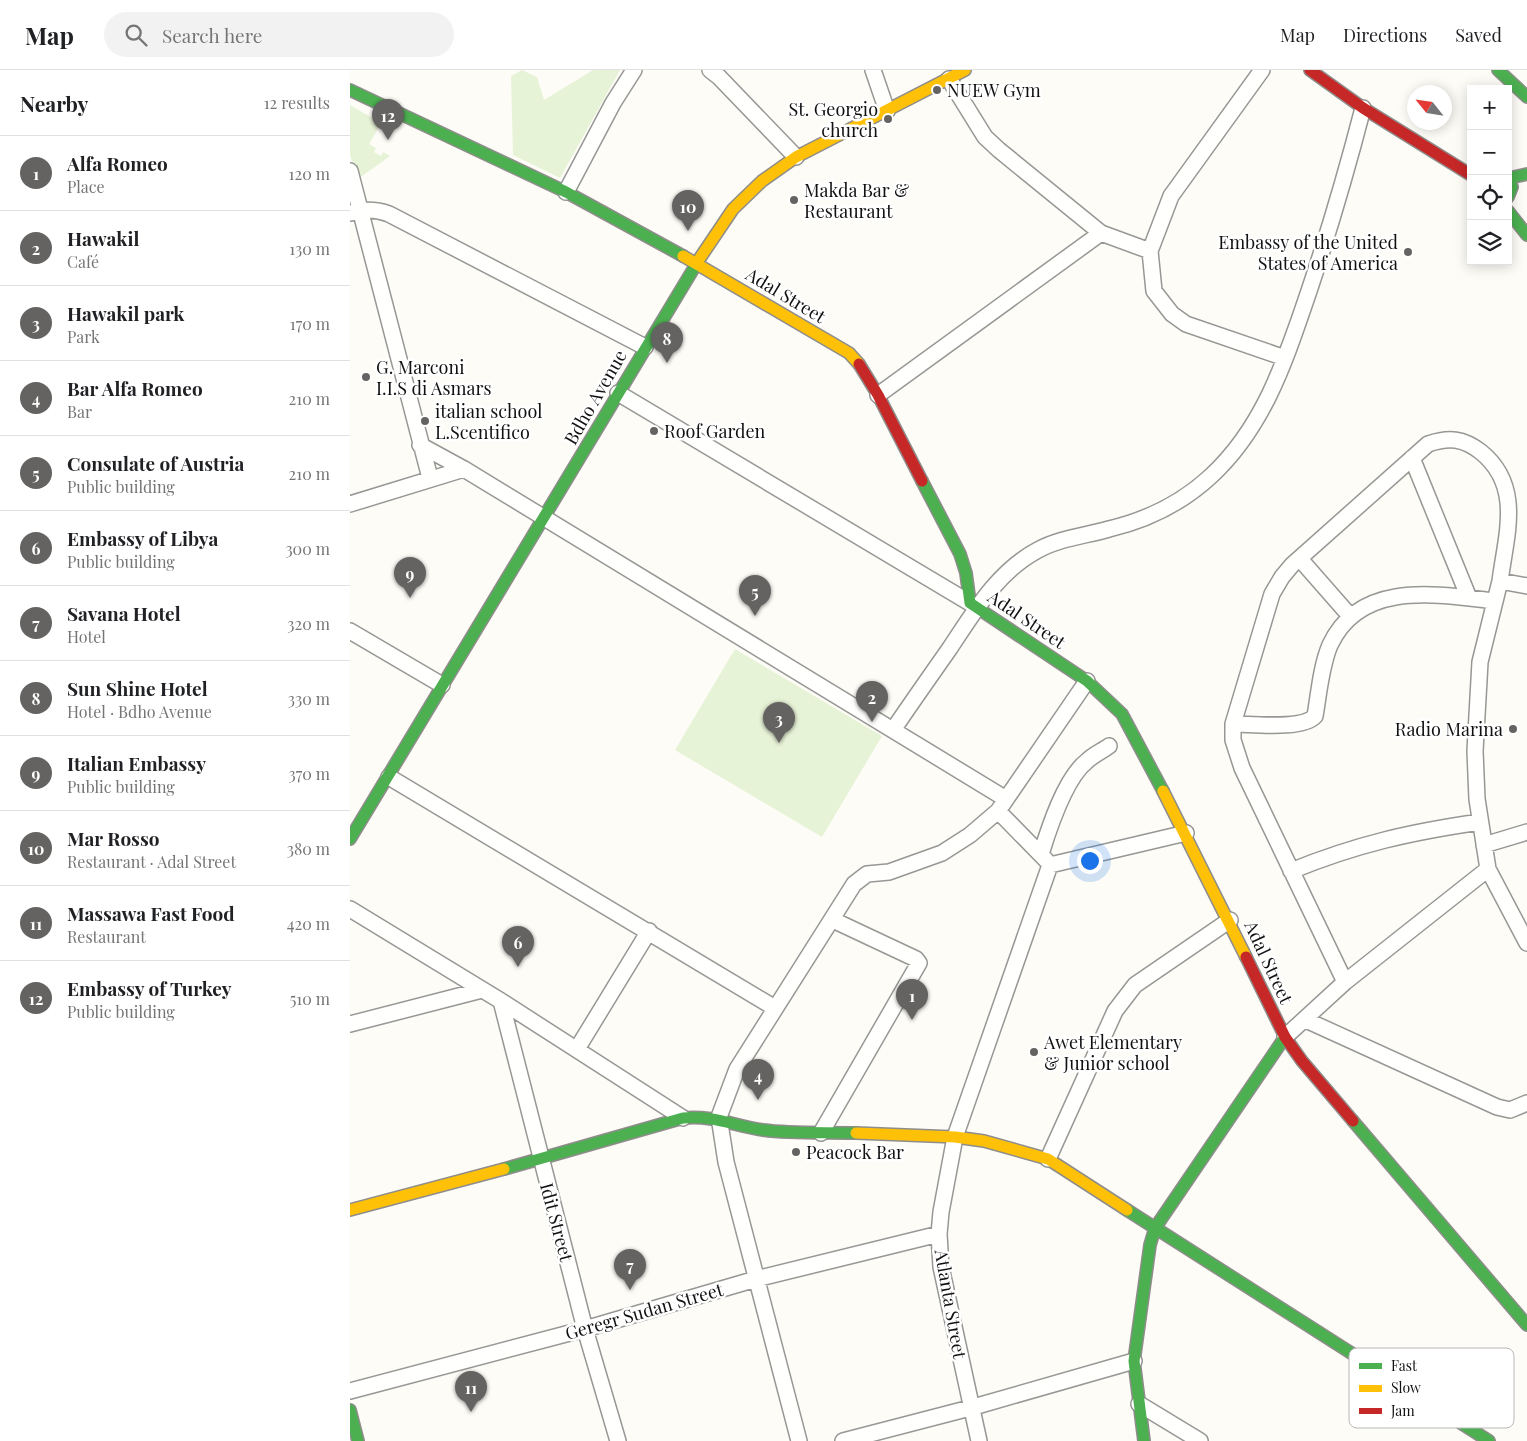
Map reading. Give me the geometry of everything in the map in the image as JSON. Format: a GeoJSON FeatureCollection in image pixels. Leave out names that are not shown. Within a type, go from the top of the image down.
{"type":"FeatureCollection","features":[{"type":"Feature","properties":{"kind":"street"},"geometry":{"type":"LineString","coordinates":[[566,192],[613,104],[634,70]]}},
{"type":"Feature","properties":{"kind":"street"},"geometry":{"type":"LineString","coordinates":[[710,70],[796,157]]}},
{"type":"Feature","properties":{"kind":"street"},"geometry":{"type":"LineString","coordinates":[[873,70],[887,111]]}},
{"type":"Feature","properties":{"kind":"street","name":"Bdho Avenue"},"geometry":{"type":"LineString","coordinates":[[350,839],[389,777],[644,348],[696,264],[733,209],[762,181],[796,157],[965,70]]}},
{"type":"Feature","properties":{"kind":"street"},"geometry":{"type":"LineString","coordinates":[[1262,70],[1171,196],[1150,251],[1154,291],[1172,314],[1186,324],[1286,358]]}},
{"type":"Feature","properties":{"kind":"street"},"geometry":{"type":"LineString","coordinates":[[1310,70],[1363,108],[1467,173]]}},
{"type":"Feature","properties":{"kind":"street"},"geometry":{"type":"LineString","coordinates":[[1498,70],[1527,96]]}},
{"type":"Feature","properties":{"kind":"street"},"geometry":{"type":"LineString","coordinates":[[949,78],[985,137],[1101,233],[1150,251]]}},
{"type":"Feature","properties":{"kind":"street","name":"Adal Street"},"geometry":{"type":"LineString","coordinates":[[350,90],[566,192],[696,264],[849,353],[862,367],[878,395],[960,554],[974,605],[1087,681],[1122,714],[1230,920],[1285,1037],[1302,1061],[1527,1325]]}},
{"type":"Feature","properties":{"kind":"street"},"geometry":{"type":"LineString","coordinates":[[893,730],[974,605],[999,580],[1038,550],[1068,538],[1110,529],[1160,511],[1184,498],[1204,482],[1235,452],[1257,420],[1286,358],[1325,244],[1363,108]]}},
{"type":"Feature","properties":{"kind":"street"},"geometry":{"type":"LineString","coordinates":[[350,171],[356,211],[430,478]]}},
{"type":"Feature","properties":{"kind":"street"},"geometry":{"type":"LineString","coordinates":[[1512,177],[1527,174]]}},
{"type":"Feature","properties":{"kind":"street"},"geometry":{"type":"LineString","coordinates":[[356,211],[376,210],[389,214],[644,348]]}},
{"type":"Feature","properties":{"kind":"street"},"geometry":{"type":"LineString","coordinates":[[1512,216],[1527,235]]}},
{"type":"Feature","properties":{"kind":"street"},"geometry":{"type":"LineString","coordinates":[[878,395],[1101,233]]}},
{"type":"Feature","properties":{"kind":"street"},"geometry":{"type":"LineString","coordinates":[[618,393],[974,605]]}},
{"type":"Feature","properties":{"kind":"street"},"geometry":{"type":"LineString","coordinates":[[1345,982],[1236,755],[1233,724],[1272,594],[1282,578],[1300,559],[1428,444],[1441,439],[1456,438],[1470,443],[1489,459],[1500,474],[1508,492],[1509,517],[1500,581],[1480,662],[1475,751],[1480,822],[1488,868],[1527,943]]}},
{"type":"Feature","properties":{"kind":"street"},"geometry":{"type":"LineString","coordinates":[[420,445],[464,469],[893,730],[1002,805],[1045,860],[1186,833]]}},
{"type":"Feature","properties":{"kind":"street"},"geometry":{"type":"LineString","coordinates":[[1412,458],[1469,598]]}},
{"type":"Feature","properties":{"kind":"street"},"geometry":{"type":"LineString","coordinates":[[350,504],[464,469]]}},
{"type":"Feature","properties":{"kind":"street"},"geometry":{"type":"LineString","coordinates":[[1300,559],[1350,616]]}},
{"type":"Feature","properties":{"kind":"street"},"geometry":{"type":"LineString","coordinates":[[1500,581],[1527,586]]}},
{"type":"Feature","properties":{"kind":"street"},"geometry":{"type":"LineString","coordinates":[[1233,724],[1298,724],[1311,721],[1315,716],[1328,650],[1350,616],[1375,603],[1410,594],[1426,593],[1494,601]]}},
{"type":"Feature","properties":{"kind":"street"},"geometry":{"type":"LineString","coordinates":[[350,632],[442,685]]}},
{"type":"Feature","properties":{"kind":"street"},"geometry":{"type":"LineString","coordinates":[[799,1441],[726,1162],[720,1117],[737,1069],[854,884],[867,874],[889,872],[942,853],[970,834],[1002,805],[1087,681]]}},
{"type":"Feature","properties":{"kind":"street","name":"Atlanta Street"},"geometry":{"type":"LineString","coordinates":[[979,1441],[970,1408],[941,1267],[939,1234],[955,1137],[1045,860],[1059,804],[1079,769],[1086,761],[1110,746]]}},
{"type":"Feature","properties":{"kind":"street"},"geometry":{"type":"LineString","coordinates":[[389,777],[775,1008]]}},
{"type":"Feature","properties":{"kind":"street"},"geometry":{"type":"LineString","coordinates":[[1292,871],[1336,852],[1410,832],[1480,822]]}},
{"type":"Feature","properties":{"kind":"street"},"geometry":{"type":"LineString","coordinates":[[1484,845],[1527,832]]}},
{"type":"Feature","properties":{"kind":"street"},"geometry":{"type":"LineString","coordinates":[[1144,1441],[1134,1361],[1150,1245],[1155,1228],[1285,1037],[1306,1020],[1345,982],[1488,868]]}},
{"type":"Feature","properties":{"kind":"street"},"geometry":{"type":"LineString","coordinates":[[350,909],[501,1001],[683,1118]]}},
{"type":"Feature","properties":{"kind":"street"},"geometry":{"type":"LineString","coordinates":[[821,1133],[919,963],[908,955],[833,920]]}},
{"type":"Feature","properties":{"kind":"street"},"geometry":{"type":"LineString","coordinates":[[1048,1159],[1115,1010],[1135,985],[1230,920]]}},
{"type":"Feature","properties":{"kind":"street"},"geometry":{"type":"LineString","coordinates":[[577,1049],[649,931]]}},
{"type":"Feature","properties":{"kind":"street"},"geometry":{"type":"LineString","coordinates":[[350,1024],[482,990]]}},
{"type":"Feature","properties":{"kind":"street","name":"Idit Street"},"geometry":{"type":"LineString","coordinates":[[501,1001],[585,1329],[618,1441]]}},
{"type":"Feature","properties":{"kind":"street"},"geometry":{"type":"LineString","coordinates":[[1306,1020],[1497,1107],[1510,1110],[1527,1103]]}},
{"type":"Feature","properties":{"kind":"street"},"geometry":{"type":"LineString","coordinates":[[350,1210],[683,1118],[702,1115],[720,1117],[747,1128],[764,1130],[955,1137],[984,1141],[1048,1159],[1349,1352]]}},
{"type":"Feature","properties":{"kind":"street","name":"Geregr Sudan Street"},"geometry":{"type":"LineString","coordinates":[[350,1391],[585,1329],[756,1279],[939,1234]]}},
{"type":"Feature","properties":{"kind":"street"},"geometry":{"type":"LineString","coordinates":[[843,1441],[970,1408],[1134,1361]]}},
{"type":"Feature","properties":{"kind":"street"},"geometry":{"type":"LineString","coordinates":[[1139,1404],[1200,1441]]}},
{"type":"Feature","properties":{"kind":"street"},"geometry":{"type":"LineString","coordinates":[[350,1410],[358,1441]]}},
{"type":"Feature","properties":{"kind":"street"},"geometry":{"type":"LineString","coordinates":[[1469,1428],[1489,1441]]}},
{"type":"Feature","properties":{"kind":"green space"},"geometry":{"type":"Polygon","coordinates":[[[522,70],[537,77],[544,100],[593,70],[620,70],[560,178],[513,155],[511,76],[522,70]]]}},
{"type":"Feature","properties":{"kind":"green space"},"geometry":{"type":"Polygon","coordinates":[[[350,105],[381,123],[369,144],[376,148],[374,152],[381,156],[383,152],[390,156],[358,179],[350,155],[350,105]]]}},
{"type":"Feature","properties":{"kind":"green space"},"geometry":{"type":"Polygon","coordinates":[[[735,649],[882,736],[822,837],[675,750],[735,649]]]}},
{"type":"Feature","properties":{"kind":"traffic: fast"},"geometry":{"type":"LineString","coordinates":[[1498,70],[1527,97]]}},
{"type":"Feature","properties":{"kind":"traffic: fast"},"geometry":{"type":"LineString","coordinates":[[350,90],[566,192],[683,256]]}},
{"type":"Feature","properties":{"kind":"traffic: fast"},"geometry":{"type":"LineString","coordinates":[[1512,177],[1527,174]]}},
{"type":"Feature","properties":{"kind":"traffic: fast"},"geometry":{"type":"LineString","coordinates":[[1512,216],[1527,235]]}},
{"type":"Feature","properties":{"kind":"traffic: fast"},"geometry":{"type":"LineString","coordinates":[[350,839],[700,258]]}},
{"type":"Feature","properties":{"kind":"traffic: fast"},"geometry":{"type":"LineString","coordinates":[[922,481],[960,554],[966,573],[970,603],[1087,681],[1122,714],[1163,791]]}},
{"type":"Feature","properties":{"kind":"traffic: fast"},"geometry":{"type":"LineString","coordinates":[[1144,1441],[1134,1361],[1150,1245],[1155,1228],[1285,1037]]}},
{"type":"Feature","properties":{"kind":"traffic: fast"},"geometry":{"type":"LineString","coordinates":[[504,1169],[683,1118],[714,1119],[774,1131],[856,1133]]}},
{"type":"Feature","properties":{"kind":"traffic: fast"},"geometry":{"type":"LineString","coordinates":[[1353,1121],[1527,1325]]}},
{"type":"Feature","properties":{"kind":"traffic: fast"},"geometry":{"type":"LineString","coordinates":[[1127,1210],[1349,1352]]}},
{"type":"Feature","properties":{"kind":"traffic: fast"},"geometry":{"type":"LineString","coordinates":[[350,1410],[358,1441]]}},
{"type":"Feature","properties":{"kind":"traffic: fast"},"geometry":{"type":"LineString","coordinates":[[1469,1428],[1489,1441]]}},
{"type":"Feature","properties":{"kind":"traffic: slow"},"geometry":{"type":"LineString","coordinates":[[700,258],[733,209],[762,181],[796,157],[965,70]]}},
{"type":"Feature","properties":{"kind":"traffic: slow"},"geometry":{"type":"LineString","coordinates":[[683,256],[849,353],[859,364]]}},
{"type":"Feature","properties":{"kind":"traffic: slow"},"geometry":{"type":"LineString","coordinates":[[1163,791],[1246,957]]}},
{"type":"Feature","properties":{"kind":"traffic: slow"},"geometry":{"type":"LineString","coordinates":[[856,1133],[955,1137],[984,1141],[1048,1159],[1127,1210]]}},
{"type":"Feature","properties":{"kind":"traffic: slow"},"geometry":{"type":"LineString","coordinates":[[350,1210],[504,1169]]}},
{"type":"Feature","properties":{"kind":"traffic: jam"},"geometry":{"type":"LineString","coordinates":[[1310,70],[1363,108],[1467,173]]}},
{"type":"Feature","properties":{"kind":"traffic: jam"},"geometry":{"type":"LineString","coordinates":[[859,364],[878,395],[922,481]]}},
{"type":"Feature","properties":{"kind":"traffic: jam"},"geometry":{"type":"LineString","coordinates":[[1246,957],[1285,1037],[1302,1061],[1353,1121]]}},
{"type":"Feature","properties":{"kind":"place","name":"NUEW Gym"},"geometry":{"type":"Point","coordinates":[937,90]}},
{"type":"Feature","properties":{"kind":"place","name":"St. Georgio church"},"geometry":{"type":"Point","coordinates":[888,119]}},
{"type":"Feature","properties":{"kind":"place","name":"Embassy of Turkey"},"geometry":{"type":"Point","coordinates":[388,140]}},
{"type":"Feature","properties":{"kind":"place","name":"Makda Bar & Restaurant"},"geometry":{"type":"Point","coordinates":[794,200]}},
{"type":"Feature","properties":{"kind":"place","name":"Mar Rosso"},"geometry":{"type":"Point","coordinates":[688,231]}},
{"type":"Feature","properties":{"kind":"place","name":"Embassy of the United States of America"},"geometry":{"type":"Point","coordinates":[1408,252]}},
{"type":"Feature","properties":{"kind":"place","name":"Sun Shine Hotel"},"geometry":{"type":"Point","coordinates":[667,363]}},
{"type":"Feature","properties":{"kind":"place","name":"G. Marconi I.I.S di Asmars"},"geometry":{"type":"Point","coordinates":[366,377]}},
{"type":"Feature","properties":{"kind":"place","name":"italian school L.Scentifico"},"geometry":{"type":"Point","coordinates":[425,421]}},
{"type":"Feature","properties":{"kind":"place","name":"Roof Garden"},"geometry":{"type":"Point","coordinates":[654,431]}},
{"type":"Feature","properties":{"kind":"place","name":"Italian Embassy"},"geometry":{"type":"Point","coordinates":[410,598]}},
{"type":"Feature","properties":{"kind":"place","name":"Consulate of Austria"},"geometry":{"type":"Point","coordinates":[755,616]}},
{"type":"Feature","properties":{"kind":"place","name":"Hawakil"},"geometry":{"type":"Point","coordinates":[872,722]}},
{"type":"Feature","properties":{"kind":"place","name":"Radio Marina"},"geometry":{"type":"Point","coordinates":[1513,729]}},
{"type":"Feature","properties":{"kind":"place","name":"Hawakil park"},"geometry":{"type":"Point","coordinates":[779,743]}},
{"type":"Feature","properties":{"kind":"place","name":"Embassy of Libya"},"geometry":{"type":"Point","coordinates":[518,967]}},
{"type":"Feature","properties":{"kind":"place","name":"Alfa Romeo"},"geometry":{"type":"Point","coordinates":[912,1020]}},
{"type":"Feature","properties":{"kind":"place","name":"Awet Elementary & Junior school"},"geometry":{"type":"Point","coordinates":[1034,1052]}},
{"type":"Feature","properties":{"kind":"place","name":"Bar Alfa Romeo"},"geometry":{"type":"Point","coordinates":[758,1100]}},
{"type":"Feature","properties":{"kind":"place","name":"Peacock Bar"},"geometry":{"type":"Point","coordinates":[796,1152]}},
{"type":"Feature","properties":{"kind":"place","name":"Savana Hotel"},"geometry":{"type":"Point","coordinates":[630,1290]}},
{"type":"Feature","properties":{"kind":"place","name":"Massawa Fast Food"},"geometry":{"type":"Point","coordinates":[471,1412]}}]}
